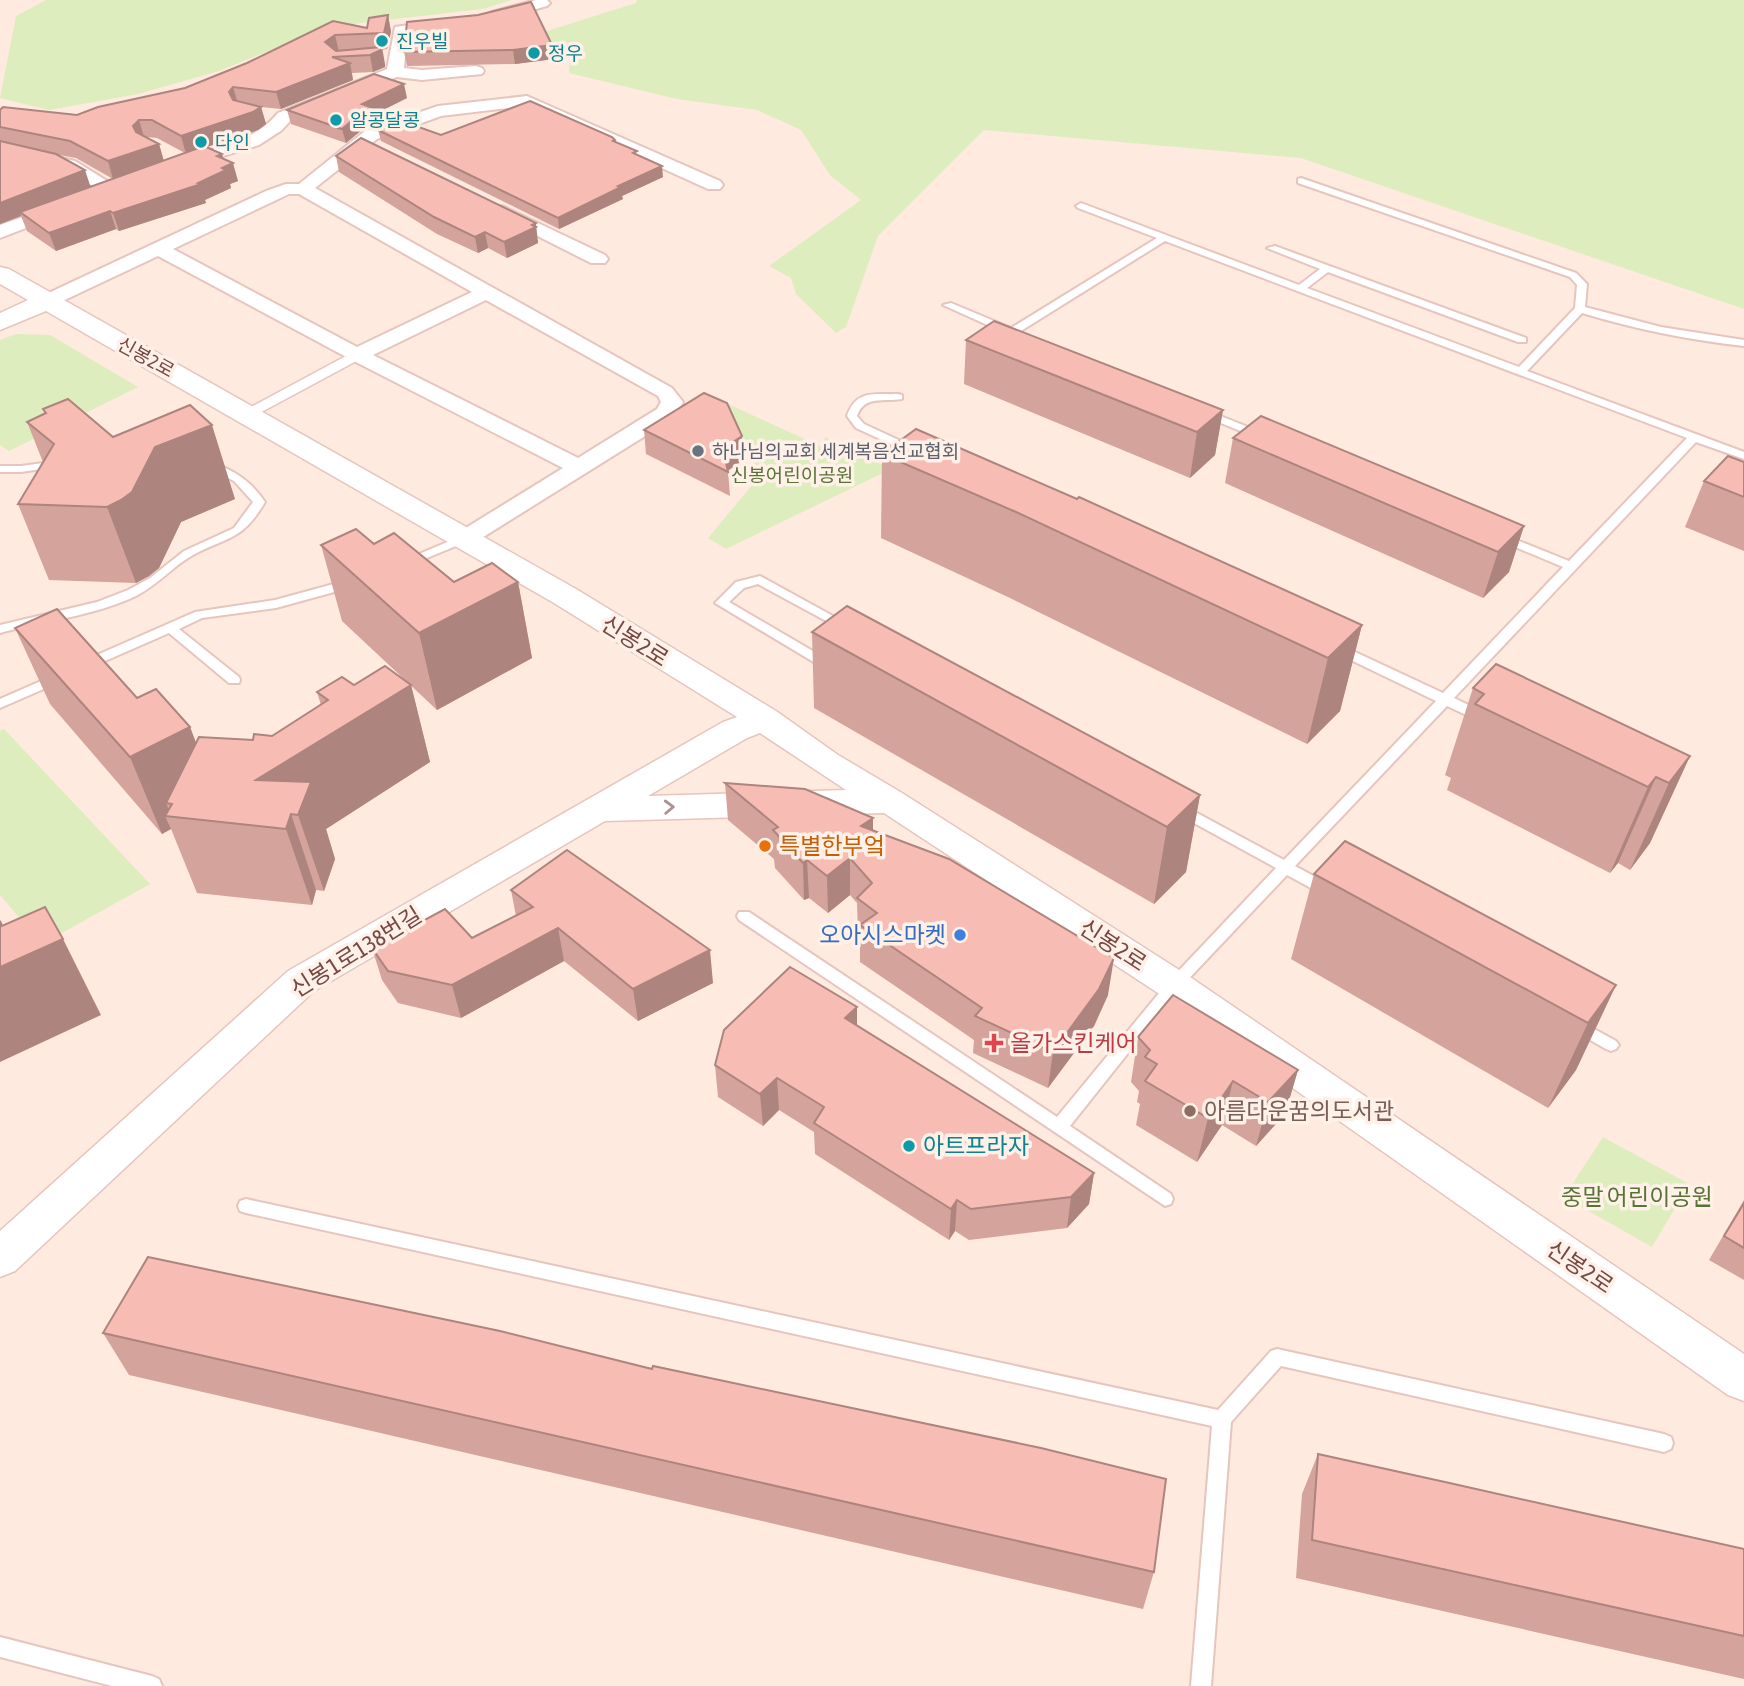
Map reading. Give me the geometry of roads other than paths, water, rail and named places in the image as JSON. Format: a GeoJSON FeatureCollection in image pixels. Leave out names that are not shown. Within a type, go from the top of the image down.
{"type":"FeatureCollection","features":[{"type":"Feature","properties":{"kind":"street"},"geometry":{"type":"LineString","coordinates":[[484,19],[542,4]]}},
{"type":"Feature","properties":{"kind":"street"},"geometry":{"type":"LineString","coordinates":[[257,115],[284,117],[391,62],[400,30],[464,23]]}},
{"type":"Feature","properties":{"kind":"street"},"geometry":{"type":"LineString","coordinates":[[391,62],[422,75],[476,71]]}},
{"type":"Feature","properties":{"kind":"street"},"geometry":{"type":"LineString","coordinates":[[303,189],[372,135],[438,111],[527,100],[714,185]]}},
{"type":"Feature","properties":{"kind":"street"},"geometry":{"type":"LineString","coordinates":[[176,162],[265,136],[278,127],[284,117]]}},
{"type":"Feature","properties":{"kind":"street"},"geometry":{"type":"LineString","coordinates":[[361,142],[384,154]]}},
{"type":"Feature","properties":{"kind":"street"},"geometry":{"type":"LineString","coordinates":[[0,150],[69,165],[117,187],[0,232]]}},
{"type":"Feature","properties":{"kind":"street"},"geometry":{"type":"LineString","coordinates":[[0,322],[286,189],[303,189],[665,392],[672,402],[666,412],[464,539]]}},
{"type":"Feature","properties":{"kind":"street"},"geometry":{"type":"LineString","coordinates":[[490,205],[598,259]]}},
{"type":"Feature","properties":{"kind":"street"},"geometry":{"type":"LineString","coordinates":[[157,248],[357,355],[578,467]]}},
{"type":"Feature","properties":{"kind":"street","name":"신봉2로"},"geometry":{"type":"LineString","coordinates":[[0,274],[565,596],[764,719],[825,763],[890,801],[1174,985],[1454,1182],[1744,1380]]}},
{"type":"Feature","properties":{"kind":"street"},"geometry":{"type":"LineString","coordinates":[[246,414],[357,355],[486,292]]}},
{"type":"Feature","properties":{"kind":"street","name":"신봉1로138번길"},"geometry":{"type":"LineString","coordinates":[[0,1258],[301,981],[735,730],[764,719]]}},
{"type":"Feature","properties":{"kind":"street"},"geometry":{"type":"LineString","coordinates":[[601,809],[890,801]]}},
{"type":"Feature","properties":{"kind":"lane"},"geometry":{"type":"LineString","coordinates":[[1301,180],[1573,275],[1582,284],[1580,309],[1520,372]]}},
{"type":"Feature","properties":{"kind":"lane"},"geometry":{"type":"LineString","coordinates":[[1081,206],[1300,289],[1473,338],[1522,340]]}},
{"type":"Feature","properties":{"kind":"lane"},"geometry":{"type":"LineString","coordinates":[[1012,332],[1165,237]]}},
{"type":"Feature","properties":{"kind":"lane"},"geometry":{"type":"LineString","coordinates":[[1272,248],[1327,268],[1473,338],[1520,372],[1744,456]]}},
{"type":"Feature","properties":{"kind":"lane"},"geometry":{"type":"LineString","coordinates":[[1300,289],[1327,268]]}},
{"type":"Feature","properties":{"kind":"lane"},"geometry":{"type":"LineString","coordinates":[[948,305],[1024,337]]}},
{"type":"Feature","properties":{"kind":"lane"},"geometry":{"type":"LineString","coordinates":[[1580,309],[1649,329],[1697,339],[1744,344]]}},
{"type":"Feature","properties":{"kind":"lane"},"geometry":{"type":"LineString","coordinates":[[898,397],[865,398],[855,407],[852,416],[860,426],[922,455]]}},
{"type":"Feature","properties":{"kind":"lane"},"geometry":{"type":"LineString","coordinates":[[1190,407],[1267,439]]}},
{"type":"Feature","properties":{"kind":"lane"},"geometry":{"type":"LineString","coordinates":[[1059,1127],[1174,985],[1287,869],[1694,437]]}},
{"type":"Feature","properties":{"kind":"lane"},"geometry":{"type":"LineString","coordinates":[[0,629],[29,619],[74,612],[118,600],[158,577],[175,561],[192,551],[225,540],[248,524],[260,502],[251,489],[228,472],[198,461]]}},
{"type":"Feature","properties":{"kind":"lane"},"geometry":{"type":"LineString","coordinates":[[0,469],[67,463]]}},
{"type":"Feature","properties":{"kind":"lane"},"geometry":{"type":"LineString","coordinates":[[1484,530],[1573,567]]}},
{"type":"Feature","properties":{"kind":"lane"},"geometry":{"type":"LineString","coordinates":[[399,565],[464,539]]}},
{"type":"Feature","properties":{"kind":"lane"},"geometry":{"type":"LineString","coordinates":[[0,704],[199,615],[276,604],[361,580]]}},
{"type":"Feature","properties":{"kind":"lane"},"geometry":{"type":"LineString","coordinates":[[842,662],[821,661],[721,603],[740,585],[760,580],[862,634]]}},
{"type":"Feature","properties":{"kind":"lane"},"geometry":{"type":"LineString","coordinates":[[169,627],[234,680]]}},
{"type":"Feature","properties":{"kind":"lane"},"geometry":{"type":"LineString","coordinates":[[1321,641],[1497,724]]}},
{"type":"Feature","properties":{"kind":"lane"},"geometry":{"type":"LineString","coordinates":[[1165,801],[1335,895]]}},
{"type":"Feature","properties":{"kind":"lane"},"geometry":{"type":"LineString","coordinates":[[744,916],[1165,1199]]}},
{"type":"Feature","properties":{"kind":"lane"},"geometry":{"type":"LineString","coordinates":[[1563,1018],[1611,1045]]}},
{"type":"Feature","properties":{"kind":"lane"},"geometry":{"type":"LineString","coordinates":[[246,1206],[1222,1419]]}},
{"type":"Feature","properties":{"kind":"lane"},"geometry":{"type":"LineString","coordinates":[[1201,1686],[1222,1419],[1277,1357],[1664,1443]]}},
{"type":"Feature","properties":{"kind":"lane"},"geometry":{"type":"LineString","coordinates":[[0,1647],[152,1686]]}},
{"type":"Feature","properties":{"kind":"place","name":"진우빌"},"geometry":{"type":"Point","coordinates":[382,41]}},
{"type":"Feature","properties":{"kind":"place","name":"정우"},"geometry":{"type":"Point","coordinates":[534,53]}},
{"type":"Feature","properties":{"kind":"place","name":"알콩달콩"},"geometry":{"type":"Point","coordinates":[336,120]}},
{"type":"Feature","properties":{"kind":"place","name":"다인"},"geometry":{"type":"Point","coordinates":[201,142]}},
{"type":"Feature","properties":{"kind":"place","name":"하나님의교회 세계복음선교협회"},"geometry":{"type":"Point","coordinates":[698,451]}},
{"type":"Feature","properties":{"kind":"place","name":"특별한부엌"},"geometry":{"type":"Point","coordinates":[765,846]}},
{"type":"Feature","properties":{"kind":"place","name":"오아시스마켓"},"geometry":{"type":"Point","coordinates":[960,935]}},
{"type":"Feature","properties":{"kind":"place","name":"올가스킨케어"},"geometry":{"type":"Point","coordinates":[994,1043]}},
{"type":"Feature","properties":{"kind":"place","name":"아름다운꿈의도서관"},"geometry":{"type":"Point","coordinates":[1190,1111]}},
{"type":"Feature","properties":{"kind":"place","name":"아트프라자"},"geometry":{"type":"Point","coordinates":[909,1146]}},
{"type":"Feature","properties":{"kind":"park label","name":"신봉어린이공원"},"geometry":{"type":"Point","coordinates":[792,475]}},
{"type":"Feature","properties":{"kind":"park label","name":"중말 어린이공원"},"geometry":{"type":"Point","coordinates":[1637,1197]}}]}
